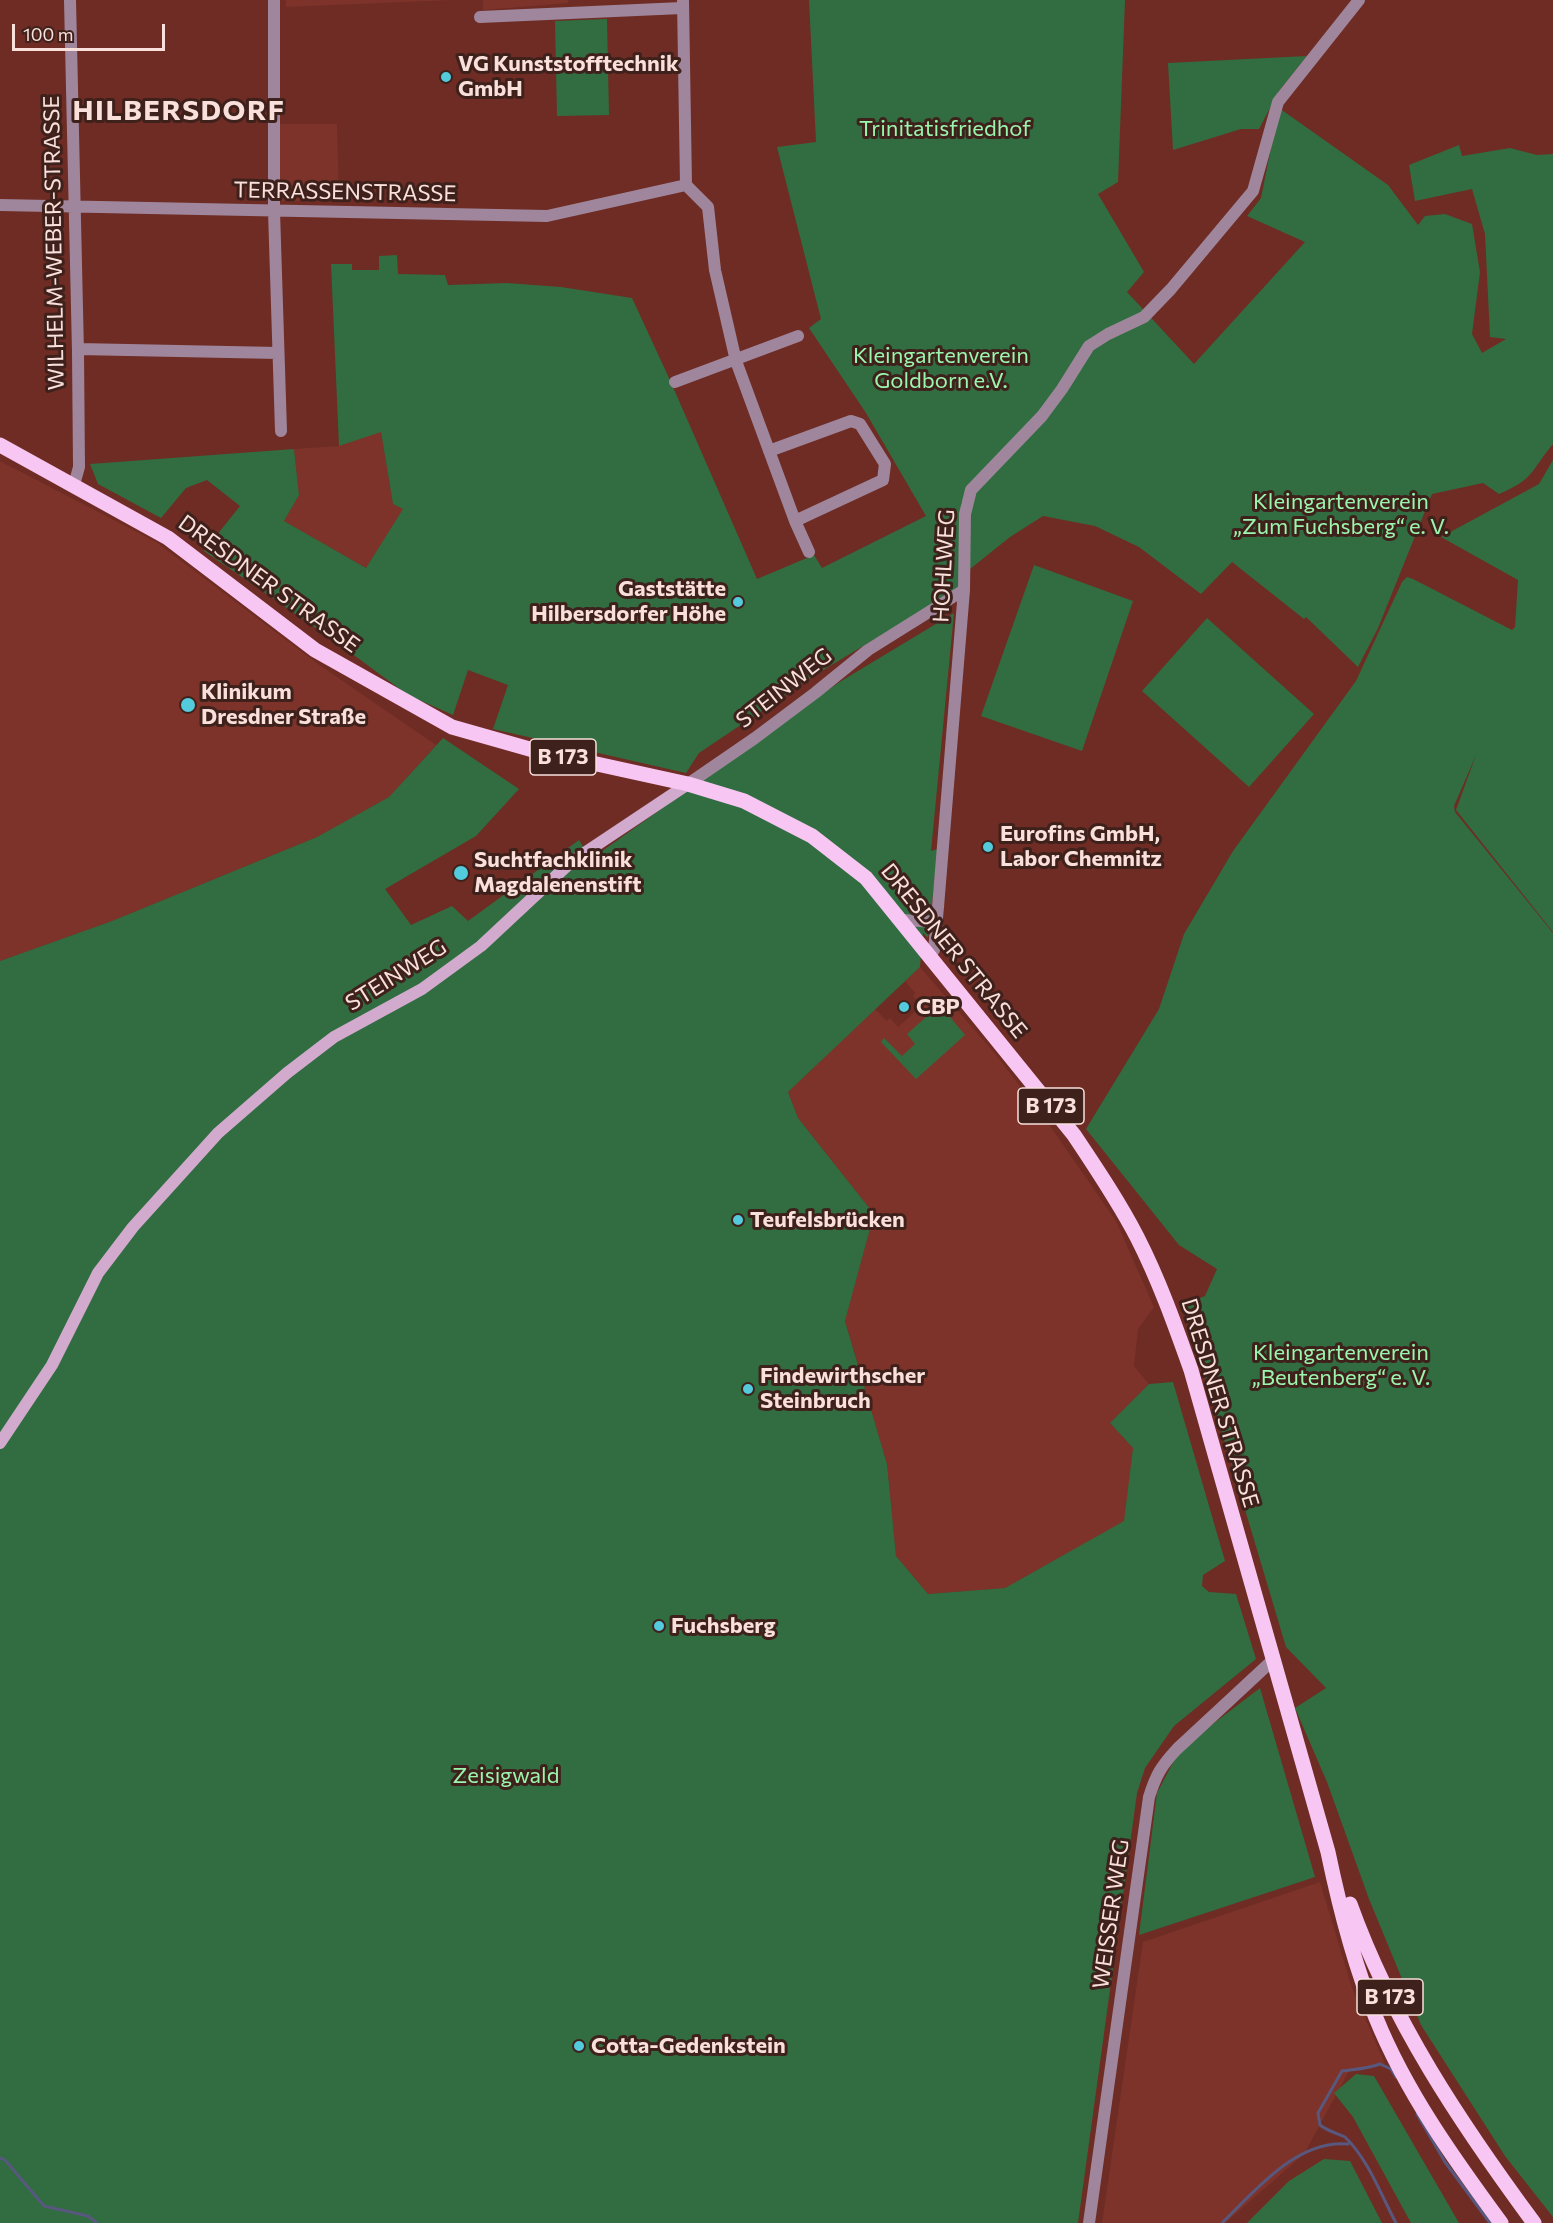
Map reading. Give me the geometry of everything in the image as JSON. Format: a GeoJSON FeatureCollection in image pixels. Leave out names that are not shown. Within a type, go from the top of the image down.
{"type":"FeatureCollection","features":[{"type":"Feature","properties":{"kind":"main road","name":"DRESDNER STRASSE"},"geometry":{"type":"LineString","coordinates":[[0,445],[168,538],[315,650],[452,727],[536,751],[688,784],[744,801],[812,836],[866,878],[1074,1135],[1100,1173],[1137,1237],[1170,1310],[1191,1370],[1328,1852]]}},
{"type":"Feature","properties":{"kind":"main road","name":"B 173"},"geometry":{"type":"LineString","coordinates":[[1328,1852],[1348,1930],[1370,2001],[1383,2032],[1436,2128],[1501,2223]]}},
{"type":"Feature","properties":{"kind":"main road","name":"B 173"},"geometry":{"type":"LineString","coordinates":[[1328,1852],[1376,1968],[1419,2051],[1482,2152],[1534,2223]]}},
{"type":"Feature","properties":{"kind":"street","name":"WILHELM-WEBER-STRASSE"},"geometry":{"type":"LineString","coordinates":[[70,0],[79,464],[74,485]]}},
{"type":"Feature","properties":{"kind":"street"},"geometry":{"type":"LineString","coordinates":[[274,0],[274,211],[281,431]]}},
{"type":"Feature","properties":{"kind":"street","name":"HOHLWEG"},"geometry":{"type":"LineString","coordinates":[[928,955],[934,950],[964,590],[965,514],[971,490],[1042,416],[1089,346],[1144,317],[1171,289],[1253,191],[1278,102],[1359,0]]}},
{"type":"Feature","properties":{"kind":"street"},"geometry":{"type":"LineString","coordinates":[[480,18],[682,4],[686,185],[708,207],[716,270],[736,361],[795,521],[809,552]]}},
{"type":"Feature","properties":{"kind":"street","name":"TERRASSENSTRASSE"},"geometry":{"type":"LineString","coordinates":[[0,205],[547,216],[686,185]]}},
{"type":"Feature","properties":{"kind":"street"},"geometry":{"type":"LineString","coordinates":[[675,382],[798,336]]}},
{"type":"Feature","properties":{"kind":"street"},"geometry":{"type":"LineString","coordinates":[[78,349],[278,353]]}},
{"type":"Feature","properties":{"kind":"street"},"geometry":{"type":"LineString","coordinates":[[769,451],[851,422],[860,424],[885,464],[883,480],[795,521]]}},
{"type":"Feature","properties":{"kind":"street","name":"STEINWEG"},"geometry":{"type":"LineString","coordinates":[[0,1443],[52,1365],[98,1273],[133,1227],[218,1133],[334,1036],[422,989],[481,946],[571,862],[755,738],[859,657],[907,624],[964,590]]}},
{"type":"Feature","properties":{"kind":"street"},"geometry":{"type":"LineString","coordinates":[[902,920],[936,922]]}},
{"type":"Feature","properties":{"kind":"street","name":"WEISSER WEG"},"geometry":{"type":"LineString","coordinates":[[1089,2223],[1149,1797],[1156,1775],[1162,1764],[1177,1749],[1274,1659]]}},
{"type":"Feature","properties":{"kind":"shaded area"},"geometry":{"type":"Polygon","coordinates":[[[286,0],[452,0],[286,7],[286,0]]]}},
{"type":"Feature","properties":{"kind":"shaded area"},"geometry":{"type":"Polygon","coordinates":[[[483,0],[568,0],[568,3],[483,10],[483,0]]]}},
{"type":"Feature","properties":{"kind":"shaded area"},"geometry":{"type":"Polygon","coordinates":[[[279,124],[337,124],[339,200],[279,201],[279,124]]]}},
{"type":"Feature","properties":{"kind":"shaded area"},"geometry":{"type":"Polygon","coordinates":[[[381,431],[393,504],[404,509],[366,568],[284,521],[299,495],[294,449],[339,446],[381,431]]]}},
{"type":"Feature","properties":{"kind":"shaded area","name":"Klinikum Dresdner Straße"},"geometry":{"type":"Polygon","coordinates":[[[0,461],[156,542],[318,664],[436,745],[389,797],[317,837],[112,921],[0,961],[0,461]]]}},
{"type":"Feature","properties":{"kind":"shaded area"},"geometry":{"type":"Polygon","coordinates":[[[920,967],[996,1055],[1048,1123],[1116,1221],[1154,1307],[1138,1329],[1134,1366],[1149,1384],[1110,1423],[1133,1448],[1125,1521],[1005,1588],[928,1594],[896,1556],[887,1464],[845,1320],[874,1214],[798,1118],[788,1092],[875,1009],[887,1021],[890,1018],[898,1027],[921,1006],[913,996],[915,993],[905,981],[920,967]]]}},
{"type":"Feature","properties":{"kind":"shaded area"},"geometry":{"type":"Polygon","coordinates":[[[1320,1882],[1352,1988],[1385,2064],[1354,2069],[1348,2073],[1304,2154],[1225,2223],[1102,2223],[1143,1942],[1320,1882]]]}},
{"type":"Feature","properties":{"kind":"green space"},"geometry":{"type":"Polygon","coordinates":[[[809,0],[1125,0],[1118,182],[1098,194],[1144,272],[1127,292],[1194,364],[1305,242],[1247,216],[1261,198],[1279,108],[1388,185],[1418,225],[1425,216],[1445,214],[1472,224],[1480,272],[1472,334],[1482,353],[1506,339],[1490,337],[1485,234],[1472,189],[1415,201],[1409,165],[1459,145],[1462,156],[1510,148],[1537,155],[1553,154],[1553,444],[1520,484],[1499,494],[1483,483],[1432,494],[1378,628],[1358,667],[1306,617],[1304,619],[1232,562],[1201,594],[1139,547],[1095,526],[1043,516],[1010,537],[970,569],[969,513],[961,502],[961,587],[815,675],[699,753],[686,773],[493,729],[508,685],[468,670],[453,715],[408,695],[332,639],[204,551],[240,506],[207,480],[186,488],[161,518],[98,484],[90,464],[294,449],[299,495],[284,521],[366,568],[403,509],[393,504],[381,432],[339,446],[331,264],[352,264],[352,270],[379,270],[379,256],[397,255],[398,274],[445,275],[448,285],[507,283],[561,287],[632,298],[757,579],[814,555],[822,568],[926,516],[866,413],[809,328],[821,319],[777,147],[816,142],[809,0]]]}},
{"type":"Feature","properties":{"kind":"green space"},"geometry":{"type":"Polygon","coordinates":[[[607,19],[609,115],[557,116],[555,21],[607,19]]]}},
{"type":"Feature","properties":{"kind":"green space"},"geometry":{"type":"Polygon","coordinates":[[[1307,56],[1279,91],[1259,129],[1241,129],[1173,150],[1168,63],[1307,56]]]}},
{"type":"Feature","properties":{"kind":"green space","name":"Kleingartenverein „Beutenberg“ e. V."},"geometry":{"type":"Polygon","coordinates":[[[1553,460],[1553,932],[1456,810],[1476,755],[1454,806],[1455,812],[1553,933],[1553,2217],[1505,2156],[1421,2025],[1369,1899],[1327,1782],[1295,1708],[1326,1688],[1286,1647],[1184,1305],[1205,1296],[1217,1269],[1179,1245],[1086,1129],[1159,1009],[1184,934],[1233,851],[1356,681],[1402,582],[1407,577],[1413,579],[1512,630],[1515,627],[1518,580],[1441,537],[1539,484],[1553,460]]]}},
{"type":"Feature","properties":{"kind":"green space"},"geometry":{"type":"Polygon","coordinates":[[[1034,565],[1133,601],[1082,751],[981,716],[1034,565]]]}},
{"type":"Feature","properties":{"kind":"green space","name":"Zeisigwald"},"geometry":{"type":"Polygon","coordinates":[[[954,613],[931,851],[938,849],[928,938],[923,933],[920,967],[788,1092],[798,1118],[874,1214],[845,1321],[887,1464],[896,1556],[928,1594],[1005,1588],[1124,1521],[1133,1448],[1110,1423],[1149,1384],[1173,1382],[1225,1561],[1203,1575],[1202,1586],[1209,1592],[1236,1594],[1256,1659],[1174,1726],[1145,1768],[1137,1793],[1078,2223],[0,2223],[0,961],[112,921],[317,837],[389,797],[443,738],[519,789],[476,836],[385,889],[411,925],[452,906],[468,921],[579,840],[591,859],[838,683],[954,613]]]}},
{"type":"Feature","properties":{"kind":"green space"},"geometry":{"type":"Polygon","coordinates":[[[1207,618],[1314,714],[1249,787],[1142,691],[1207,618]]]}},
{"type":"Feature","properties":{"kind":"green space"},"geometry":{"type":"Polygon","coordinates":[[[934,1010],[946,1012],[965,1035],[916,1079],[881,1042],[884,1038],[902,1056],[915,1044],[907,1034],[934,1010]]]}},
{"type":"Feature","properties":{"kind":"green space"},"geometry":{"type":"Polygon","coordinates":[[[1260,1688],[1315,1877],[1139,1935],[1157,1793],[1180,1749],[1260,1688]]]}},
{"type":"Feature","properties":{"kind":"green space"},"geometry":{"type":"Polygon","coordinates":[[[1356,2074],[1374,2076],[1459,2223],[1411,2223],[1353,2117],[1334,2093],[1356,2074]]]}},
{"type":"Feature","properties":{"kind":"green space"},"geometry":{"type":"Polygon","coordinates":[[[1324,2159],[1350,2161],[1382,2223],[1247,2223],[1289,2181],[1324,2159]]]}},
{"type":"Feature","properties":{"kind":"waterway"},"geometry":{"type":"LineString","coordinates":[[1396,2077],[1391,2069],[1380,2064],[1342,2071],[1318,2113],[1320,2125],[1345,2137],[1361,2156],[1396,2223]]}},
{"type":"Feature","properties":{"kind":"waterway"},"geometry":{"type":"LineString","coordinates":[[1417,2114],[1445,2162],[1490,2223]]}},
{"type":"Feature","properties":{"kind":"waterway"},"geometry":{"type":"LineString","coordinates":[[1222,2223],[1263,2183],[1294,2158],[1329,2145],[1348,2144]]}},
{"type":"Feature","properties":{"kind":"waterway"},"geometry":{"type":"LineString","coordinates":[[0,2158],[5,2160],[44,2206],[88,2216],[97,2223]]}},
{"type":"Feature","properties":{"kind":"place","name":"VG Kunststofftechnik GmbH"},"geometry":{"type":"Point","coordinates":[446,77]}},
{"type":"Feature","properties":{"kind":"place","name":"Gaststätte Hilbersdorfer Höhe"},"geometry":{"type":"Point","coordinates":[738,602]}},
{"type":"Feature","properties":{"kind":"place","name":"Klinikum Dresdner Straße"},"geometry":{"type":"Point","coordinates":[188,705]}},
{"type":"Feature","properties":{"kind":"place","name":"Eurofins GmbH, Labor Chemnitz"},"geometry":{"type":"Point","coordinates":[988,847]}},
{"type":"Feature","properties":{"kind":"place","name":"Suchtfachklinik Magdalenenstift"},"geometry":{"type":"Point","coordinates":[461,873]}},
{"type":"Feature","properties":{"kind":"place","name":"CBP"},"geometry":{"type":"Point","coordinates":[904,1007]}},
{"type":"Feature","properties":{"kind":"place","name":"Teufelsbrücken"},"geometry":{"type":"Point","coordinates":[738,1220]}},
{"type":"Feature","properties":{"kind":"place","name":"Findewirthscher Steinbruch"},"geometry":{"type":"Point","coordinates":[748,1389]}},
{"type":"Feature","properties":{"kind":"place","name":"Fuchsberg"},"geometry":{"type":"Point","coordinates":[659,1626]}},
{"type":"Feature","properties":{"kind":"place","name":"Cotta-Gedenkstein"},"geometry":{"type":"Point","coordinates":[579,2046]}},
{"type":"Feature","properties":{"kind":"district","name":"HILBERSDORF"},"geometry":{"type":"Point","coordinates":[179,111]}},
{"type":"Feature","properties":{"kind":"park label","name":"Trinitatisfriedhof"},"geometry":{"type":"Point","coordinates":[945,129]}},
{"type":"Feature","properties":{"kind":"park label","name":"Kleingartenverein Goldborn e.V."},"geometry":{"type":"Point","coordinates":[941,368]}},
{"type":"Feature","properties":{"kind":"park label","name":"Kleingartenverein „Zum Fuchsberg“ e. V."},"geometry":{"type":"Point","coordinates":[1341,514]}}]}
